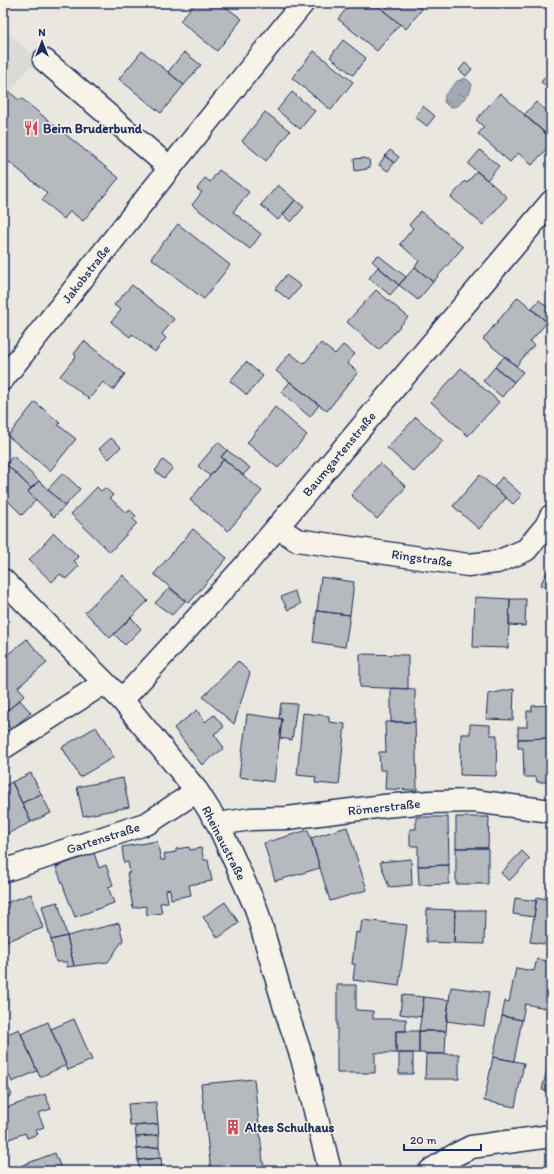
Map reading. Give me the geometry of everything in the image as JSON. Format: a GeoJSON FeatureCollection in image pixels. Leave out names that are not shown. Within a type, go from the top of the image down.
{"type":"FeatureCollection","features":[{"type":"Feature","properties":{"kind":"street","name":"Jakobstraße"},"geometry":{"type":"LineString","coordinates":[[3,380],[170,168],[303,3]]}},
{"type":"Feature","properties":{"kind":"street"},"geometry":{"type":"LineString","coordinates":[[44,60],[170,168]]}},
{"type":"Feature","properties":{"kind":"street","name":"Baumgartenstraße"},"geometry":{"type":"LineString","coordinates":[[122,700],[242,569],[551,202]]}},
{"type":"Feature","properties":{"kind":"street","name":"Ringstraße"},"geometry":{"type":"LineString","coordinates":[[277,527],[297,540],[468,565],[497,562],[526,550],[546,526],[551,516]]}},
{"type":"Feature","properties":{"kind":"street","name":"Rheinaustraße"},"geometry":{"type":"LineString","coordinates":[[3,580],[122,700],[197,792],[218,824],[256,908],[285,1008],[302,1058],[330,1171]]}},
{"type":"Feature","properties":{"kind":"street"},"geometry":{"type":"LineString","coordinates":[[3,748],[104,683]]}},
{"type":"Feature","properties":{"kind":"street","name":"Gartenstraße"},"geometry":{"type":"LineString","coordinates":[[3,871],[148,823],[197,792]]}},
{"type":"Feature","properties":{"kind":"street","name":"Römerstraße"},"geometry":{"type":"LineString","coordinates":[[218,824],[251,819],[287,818],[430,802],[474,801],[551,810]]}},
{"type":"Feature","properties":{"kind":"street"},"geometry":{"type":"LineString","coordinates":[[430,1171],[453,1156],[471,1147],[551,1136]]}},
{"type":"Feature","properties":{"kind":"shaded area"},"geometry":{"type":"Polygon","coordinates":[[[3,29],[37,58],[3,100],[3,29]]]}},
{"type":"Feature","properties":{"kind":"water"},"geometry":{"type":"Polygon","coordinates":[[[465,78],[472,84],[470,92],[458,106],[451,107],[447,105],[444,102],[445,95],[457,81],[465,78]]]}},
{"type":"Feature","properties":{"kind":"building"},"geometry":{"type":"Polygon","coordinates":[[[195,3],[220,3],[242,19],[217,51],[180,21],[195,3]]]}},
{"type":"Feature","properties":{"kind":"building"},"geometry":{"type":"Polygon","coordinates":[[[351,3],[374,3],[400,24],[377,51],[338,19],[351,3]]]}},
{"type":"Feature","properties":{"kind":"building"},"geometry":{"type":"Polygon","coordinates":[[[391,3],[414,3],[422,9],[406,29],[384,11],[391,3]]]}},
{"type":"Feature","properties":{"kind":"building"},"geometry":{"type":"Polygon","coordinates":[[[343,40],[366,58],[353,75],[330,57],[343,40]]]}},
{"type":"Feature","properties":{"kind":"building"},"geometry":{"type":"Polygon","coordinates":[[[142,51],[184,85],[161,113],[119,79],[142,51]]]}},
{"type":"Feature","properties":{"kind":"building"},"geometry":{"type":"Polygon","coordinates":[[[314,51],[353,82],[331,110],[292,78],[314,51]]]}},
{"type":"Feature","properties":{"kind":"building"},"geometry":{"type":"Polygon","coordinates":[[[184,52],[201,65],[184,85],[168,72],[184,52]]]}},
{"type":"Feature","properties":{"kind":"building"},"geometry":{"type":"Polygon","coordinates":[[[465,63],[472,69],[466,76],[459,70],[465,63]]]}},
{"type":"Feature","properties":{"kind":"building"},"geometry":{"type":"Polygon","coordinates":[[[551,70],[551,91],[541,82],[551,70]]]}},
{"type":"Feature","properties":{"kind":"building","name":"Beim Bruderbund"},"geometry":{"type":"Polygon","coordinates":[[[9,92],[19,100],[21,98],[119,178],[83,221],[70,211],[64,219],[42,200],[47,193],[3,157],[3,99],[9,92]]]}},
{"type":"Feature","properties":{"kind":"building"},"geometry":{"type":"Polygon","coordinates":[[[292,92],[315,111],[300,129],[277,110],[292,92]]]}},
{"type":"Feature","properties":{"kind":"building"},"geometry":{"type":"Polygon","coordinates":[[[500,93],[551,138],[551,144],[532,165],[518,153],[510,162],[478,134],[484,127],[476,120],[500,93]]]}},
{"type":"Feature","properties":{"kind":"building"},"geometry":{"type":"Polygon","coordinates":[[[536,102],[551,114],[551,129],[546,134],[524,115],[536,102]]]}},
{"type":"Feature","properties":{"kind":"building"},"geometry":{"type":"Polygon","coordinates":[[[423,106],[435,116],[427,126],[415,117],[423,106]]]}},
{"type":"Feature","properties":{"kind":"building"},"geometry":{"type":"Polygon","coordinates":[[[265,112],[290,131],[266,161],[242,141],[265,112]]]}},
{"type":"Feature","properties":{"kind":"building"},"geometry":{"type":"Polygon","coordinates":[[[390,150],[399,157],[394,163],[385,156],[390,150]]]}},
{"type":"Feature","properties":{"kind":"building"},"geometry":{"type":"Polygon","coordinates":[[[480,150],[499,166],[487,180],[468,164],[480,150]]]}},
{"type":"Feature","properties":{"kind":"building"},"geometry":{"type":"Polygon","coordinates":[[[385,156],[394,163],[388,171],[379,165],[385,156]]]}},
{"type":"Feature","properties":{"kind":"building"},"geometry":{"type":"Polygon","coordinates":[[[354,159],[369,159],[370,167],[355,171],[354,159]]]}},
{"type":"Feature","properties":{"kind":"building"},"geometry":{"type":"Polygon","coordinates":[[[219,170],[249,192],[233,212],[261,234],[250,249],[192,205],[202,192],[197,189],[205,178],[210,182],[219,170]]]}},
{"type":"Feature","properties":{"kind":"building"},"geometry":{"type":"Polygon","coordinates":[[[477,171],[507,197],[483,225],[451,197],[465,181],[467,183],[477,171]]]}},
{"type":"Feature","properties":{"kind":"building"},"geometry":{"type":"Polygon","coordinates":[[[278,185],[295,200],[278,220],[261,205],[278,185]]]}},
{"type":"Feature","properties":{"kind":"building"},"geometry":{"type":"Polygon","coordinates":[[[295,200],[304,207],[291,222],[283,215],[295,200]]]}},
{"type":"Feature","properties":{"kind":"building"},"geometry":{"type":"Polygon","coordinates":[[[421,211],[463,247],[433,282],[415,267],[419,261],[400,244],[413,228],[409,225],[421,211]]]}},
{"type":"Feature","properties":{"kind":"building"},"geometry":{"type":"Polygon","coordinates":[[[178,224],[230,265],[204,299],[151,258],[178,224]]]}},
{"type":"Feature","properties":{"kind":"building"},"geometry":{"type":"Polygon","coordinates":[[[378,255],[406,277],[399,285],[372,261],[378,255]]]}},
{"type":"Feature","properties":{"kind":"building"},"geometry":{"type":"Polygon","coordinates":[[[551,256],[551,267],[546,262],[551,256]]]}},
{"type":"Feature","properties":{"kind":"building"},"geometry":{"type":"Polygon","coordinates":[[[378,267],[399,285],[390,295],[369,278],[378,267]]]}},
{"type":"Feature","properties":{"kind":"building"},"geometry":{"type":"Polygon","coordinates":[[[415,267],[433,282],[418,300],[399,285],[415,267]]]}},
{"type":"Feature","properties":{"kind":"building"},"geometry":{"type":"Polygon","coordinates":[[[286,275],[301,286],[289,300],[275,289],[286,275]]]}},
{"type":"Feature","properties":{"kind":"building"},"geometry":{"type":"Polygon","coordinates":[[[132,285],[174,319],[162,334],[166,338],[155,352],[132,334],[130,337],[111,322],[121,310],[114,305],[132,285]]]}},
{"type":"Feature","properties":{"kind":"building"},"geometry":{"type":"Polygon","coordinates":[[[376,290],[408,317],[379,350],[347,322],[376,290]]]}},
{"type":"Feature","properties":{"kind":"building"},"geometry":{"type":"Polygon","coordinates":[[[518,297],[547,322],[530,342],[534,345],[516,366],[483,339],[518,297]]]}},
{"type":"Feature","properties":{"kind":"building"},"geometry":{"type":"Polygon","coordinates":[[[539,300],[551,310],[551,325],[531,309],[539,300]]]}},
{"type":"Feature","properties":{"kind":"building"},"geometry":{"type":"Polygon","coordinates":[[[84,341],[125,374],[113,390],[103,382],[89,399],[60,376],[76,356],[74,354],[84,341]]]}},
{"type":"Feature","properties":{"kind":"building"},"geometry":{"type":"Polygon","coordinates":[[[321,343],[335,354],[343,345],[355,354],[347,363],[358,372],[327,411],[276,371],[290,353],[304,364],[321,343]]]}},
{"type":"Feature","properties":{"kind":"building"},"geometry":{"type":"Polygon","coordinates":[[[505,356],[523,372],[514,382],[495,367],[505,356]]]}},
{"type":"Feature","properties":{"kind":"building"},"geometry":{"type":"Polygon","coordinates":[[[246,362],[263,376],[247,395],[230,381],[246,362]]]}},
{"type":"Feature","properties":{"kind":"building"},"geometry":{"type":"Polygon","coordinates":[[[495,367],[514,382],[502,397],[483,381],[495,367]]]}},
{"type":"Feature","properties":{"kind":"building"},"geometry":{"type":"Polygon","coordinates":[[[461,368],[499,402],[468,436],[431,402],[461,368]]]}},
{"type":"Feature","properties":{"kind":"building"},"geometry":{"type":"Polygon","coordinates":[[[290,382],[319,405],[310,417],[281,392],[290,382]]]}},
{"type":"Feature","properties":{"kind":"building"},"geometry":{"type":"Polygon","coordinates":[[[35,402],[60,423],[58,425],[76,439],[50,471],[8,436],[35,402]]]}},
{"type":"Feature","properties":{"kind":"building"},"geometry":{"type":"Polygon","coordinates":[[[275,407],[307,435],[278,468],[247,443],[275,407]]]}},
{"type":"Feature","properties":{"kind":"building"},"geometry":{"type":"Polygon","coordinates":[[[416,417],[443,441],[414,472],[387,448],[416,417]]]}},
{"type":"Feature","properties":{"kind":"building"},"geometry":{"type":"Polygon","coordinates":[[[111,438],[121,447],[109,459],[99,449],[111,438]]]}},
{"type":"Feature","properties":{"kind":"building"},"geometry":{"type":"Polygon","coordinates":[[[218,442],[227,450],[221,457],[224,459],[210,476],[198,466],[218,442]]]}},
{"type":"Feature","properties":{"kind":"building"},"geometry":{"type":"Polygon","coordinates":[[[227,450],[250,468],[243,475],[221,457],[227,450]]]}},
{"type":"Feature","properties":{"kind":"building"},"geometry":{"type":"Polygon","coordinates":[[[13,456],[39,481],[31,488],[6,464],[13,456]]]}},
{"type":"Feature","properties":{"kind":"building"},"geometry":{"type":"Polygon","coordinates":[[[224,459],[262,491],[228,531],[190,500],[224,459]]]}},
{"type":"Feature","properties":{"kind":"building"},"geometry":{"type":"Polygon","coordinates":[[[163,460],[173,468],[164,478],[155,471],[163,460]]]}},
{"type":"Feature","properties":{"kind":"building"},"geometry":{"type":"Polygon","coordinates":[[[3,462],[31,488],[28,492],[36,500],[22,515],[5,498],[3,501],[3,462]]]}},
{"type":"Feature","properties":{"kind":"building"},"geometry":{"type":"Polygon","coordinates":[[[380,463],[406,487],[377,519],[351,495],[380,463]]]}},
{"type":"Feature","properties":{"kind":"building"},"geometry":{"type":"Polygon","coordinates":[[[63,473],[80,489],[65,506],[48,489],[63,473]]]}},
{"type":"Feature","properties":{"kind":"building"},"geometry":{"type":"Polygon","coordinates":[[[480,475],[506,498],[479,529],[453,506],[480,475]]]}},
{"type":"Feature","properties":{"kind":"building"},"geometry":{"type":"Polygon","coordinates":[[[502,477],[522,495],[513,504],[494,487],[502,477]]]}},
{"type":"Feature","properties":{"kind":"building"},"geometry":{"type":"Polygon","coordinates":[[[39,481],[65,506],[54,517],[28,492],[39,481]]]}},
{"type":"Feature","properties":{"kind":"building"},"geometry":{"type":"Polygon","coordinates":[[[97,487],[101,491],[105,488],[113,495],[110,498],[126,513],[130,510],[136,516],[133,519],[137,523],[110,552],[71,514],[97,487]]]}},
{"type":"Feature","properties":{"kind":"building"},"geometry":{"type":"Polygon","coordinates":[[[193,529],[227,558],[189,603],[154,574],[193,529]]]}},
{"type":"Feature","properties":{"kind":"building"},"geometry":{"type":"Polygon","coordinates":[[[54,533],[79,557],[74,561],[79,566],[66,579],[60,574],[52,582],[29,560],[54,533]]]}},
{"type":"Feature","properties":{"kind":"building"},"geometry":{"type":"Polygon","coordinates":[[[551,565],[551,590],[540,585],[551,565]]]}},
{"type":"Feature","properties":{"kind":"building"},"geometry":{"type":"Polygon","coordinates":[[[123,575],[148,601],[110,638],[85,612],[123,575]]]}},
{"type":"Feature","properties":{"kind":"building"},"geometry":{"type":"Polygon","coordinates":[[[321,577],[354,582],[350,615],[317,611],[321,577]]]}},
{"type":"Feature","properties":{"kind":"building"},"geometry":{"type":"Polygon","coordinates":[[[169,588],[185,601],[172,615],[155,603],[169,588]]]}},
{"type":"Feature","properties":{"kind":"building"},"geometry":{"type":"Polygon","coordinates":[[[294,591],[301,604],[288,610],[281,597],[294,591]]]}},
{"type":"Feature","properties":{"kind":"building"},"geometry":{"type":"Polygon","coordinates":[[[475,597],[510,599],[508,648],[473,647],[475,597]]]}},
{"type":"Feature","properties":{"kind":"building"},"geometry":{"type":"Polygon","coordinates":[[[510,599],[526,599],[525,626],[509,625],[510,599]]]}},
{"type":"Feature","properties":{"kind":"building"},"geometry":{"type":"Polygon","coordinates":[[[317,611],[350,615],[345,647],[313,642],[317,611]]]}},
{"type":"Feature","properties":{"kind":"building"},"geometry":{"type":"Polygon","coordinates":[[[131,617],[141,629],[125,645],[114,634],[131,617]]]}},
{"type":"Feature","properties":{"kind":"building"},"geometry":{"type":"Polygon","coordinates":[[[27,639],[47,663],[18,687],[25,695],[8,710],[3,703],[3,658],[27,639]]]}},
{"type":"Feature","properties":{"kind":"building"},"geometry":{"type":"Polygon","coordinates":[[[360,654],[408,655],[408,689],[360,687],[360,654]]]}},
{"type":"Feature","properties":{"kind":"building"},"geometry":{"type":"Polygon","coordinates":[[[238,661],[250,673],[234,724],[203,697],[238,661]]]}},
{"type":"Feature","properties":{"kind":"building"},"geometry":{"type":"Polygon","coordinates":[[[391,688],[415,689],[415,722],[391,722],[391,688]]]}},
{"type":"Feature","properties":{"kind":"building"},"geometry":{"type":"Polygon","coordinates":[[[514,689],[513,720],[486,719],[488,694],[514,689]]]}},
{"type":"Feature","properties":{"kind":"building"},"geometry":{"type":"Polygon","coordinates":[[[20,700],[31,713],[11,729],[3,720],[3,708],[5,706],[8,710],[20,700]]]}},
{"type":"Feature","properties":{"kind":"building"},"geometry":{"type":"Polygon","coordinates":[[[281,703],[297,704],[292,740],[280,738],[282,719],[279,718],[281,703]]]}},
{"type":"Feature","properties":{"kind":"building"},"geometry":{"type":"Polygon","coordinates":[[[551,705],[551,738],[518,739],[518,727],[527,727],[527,711],[532,711],[532,706],[551,705]]]}},
{"type":"Feature","properties":{"kind":"building"},"geometry":{"type":"Polygon","coordinates":[[[197,710],[205,722],[214,715],[224,727],[214,734],[224,748],[202,765],[174,728],[197,710]]]}},
{"type":"Feature","properties":{"kind":"building"},"geometry":{"type":"Polygon","coordinates":[[[303,713],[329,716],[329,722],[345,724],[339,785],[315,783],[316,777],[297,775],[303,713]]]}},
{"type":"Feature","properties":{"kind":"building"},"geometry":{"type":"Polygon","coordinates":[[[247,714],[282,719],[274,782],[239,777],[247,714]]]}},
{"type":"Feature","properties":{"kind":"building"},"geometry":{"type":"Polygon","coordinates":[[[385,722],[415,722],[417,790],[385,789],[386,770],[380,770],[379,752],[386,752],[385,722]]]}},
{"type":"Feature","properties":{"kind":"building"},"geometry":{"type":"Polygon","coordinates":[[[470,724],[490,725],[490,735],[497,735],[496,776],[460,775],[461,734],[470,734],[470,724]]]}},
{"type":"Feature","properties":{"kind":"building"},"geometry":{"type":"Polygon","coordinates":[[[96,727],[114,757],[80,777],[62,747],[96,727]]]}},
{"type":"Feature","properties":{"kind":"building"},"geometry":{"type":"Polygon","coordinates":[[[551,738],[551,779],[548,779],[548,782],[537,782],[536,777],[524,777],[523,748],[518,748],[518,739],[551,738]]]}},
{"type":"Feature","properties":{"kind":"building"},"geometry":{"type":"Polygon","coordinates":[[[31,773],[41,794],[22,803],[12,782],[31,773]]]}},
{"type":"Feature","properties":{"kind":"building"},"geometry":{"type":"Polygon","coordinates":[[[123,778],[129,807],[83,816],[77,787],[123,778]]]}},
{"type":"Feature","properties":{"kind":"building"},"geometry":{"type":"Polygon","coordinates":[[[12,782],[31,822],[3,836],[3,787],[12,782]]]}},
{"type":"Feature","properties":{"kind":"building"},"geometry":{"type":"Polygon","coordinates":[[[41,794],[51,813],[31,822],[22,803],[41,794]]]}},
{"type":"Feature","properties":{"kind":"building"},"geometry":{"type":"Polygon","coordinates":[[[416,817],[448,817],[449,865],[418,866],[418,846],[410,846],[410,829],[416,829],[416,817]]]}},
{"type":"Feature","properties":{"kind":"building"},"geometry":{"type":"Polygon","coordinates":[[[456,817],[489,817],[488,848],[456,848],[456,817]]]}},
{"type":"Feature","properties":{"kind":"building"},"geometry":{"type":"Polygon","coordinates":[[[347,827],[367,890],[330,901],[311,838],[347,827]]]}},
{"type":"Feature","properties":{"kind":"building"},"geometry":{"type":"Polygon","coordinates":[[[308,830],[320,868],[275,881],[264,843],[308,830]]]}},
{"type":"Feature","properties":{"kind":"building"},"geometry":{"type":"Polygon","coordinates":[[[157,841],[161,860],[165,860],[164,854],[176,852],[176,849],[189,847],[190,850],[201,848],[204,860],[208,860],[212,881],[189,885],[191,895],[171,899],[170,889],[166,890],[168,902],[160,903],[162,913],[147,915],[146,906],[133,908],[127,873],[130,873],[128,862],[124,863],[122,847],[157,841]]]}},
{"type":"Feature","properties":{"kind":"building"},"geometry":{"type":"Polygon","coordinates":[[[456,848],[488,848],[488,884],[456,884],[456,848]]]}},
{"type":"Feature","properties":{"kind":"building"},"geometry":{"type":"Polygon","coordinates":[[[522,851],[530,859],[509,881],[501,873],[522,851]]]}},
{"type":"Feature","properties":{"kind":"building"},"geometry":{"type":"Polygon","coordinates":[[[94,853],[99,868],[106,865],[113,885],[108,887],[114,903],[75,917],[56,867],[94,853]]]}},
{"type":"Feature","properties":{"kind":"building"},"geometry":{"type":"Polygon","coordinates":[[[411,859],[412,885],[389,887],[380,862],[411,859]]]}},
{"type":"Feature","properties":{"kind":"building"},"geometry":{"type":"Polygon","coordinates":[[[449,865],[449,884],[419,885],[418,866],[449,865]]]}},
{"type":"Feature","properties":{"kind":"building"},"geometry":{"type":"Polygon","coordinates":[[[31,894],[43,928],[7,941],[3,929],[3,904],[31,894]]]}},
{"type":"Feature","properties":{"kind":"building"},"geometry":{"type":"Polygon","coordinates":[[[537,897],[551,900],[551,945],[530,942],[537,897]]]}},
{"type":"Feature","properties":{"kind":"building"},"geometry":{"type":"Polygon","coordinates":[[[515,898],[536,901],[534,917],[513,914],[515,898]]]}},
{"type":"Feature","properties":{"kind":"building"},"geometry":{"type":"Polygon","coordinates":[[[58,902],[67,936],[51,940],[42,906],[58,902]]]}},
{"type":"Feature","properties":{"kind":"building"},"geometry":{"type":"Polygon","coordinates":[[[225,902],[239,923],[218,938],[203,917],[225,902]]]}},
{"type":"Feature","properties":{"kind":"building"},"geometry":{"type":"Polygon","coordinates":[[[427,909],[455,910],[454,943],[426,942],[427,909]]]}},
{"type":"Feature","properties":{"kind":"building"},"geometry":{"type":"Polygon","coordinates":[[[455,910],[485,910],[484,944],[454,943],[455,910]]]}},
{"type":"Feature","properties":{"kind":"building"},"geometry":{"type":"Polygon","coordinates":[[[362,920],[407,925],[399,986],[353,980],[355,964],[352,964],[356,932],[360,933],[362,920]]]}},
{"type":"Feature","properties":{"kind":"building"},"geometry":{"type":"Polygon","coordinates":[[[119,923],[123,940],[108,962],[74,966],[67,936],[119,923]]]}},
{"type":"Feature","properties":{"kind":"building"},"geometry":{"type":"Polygon","coordinates":[[[67,936],[74,966],[67,967],[67,962],[56,962],[51,940],[67,936]]]}},
{"type":"Feature","properties":{"kind":"building"},"geometry":{"type":"Polygon","coordinates":[[[537,959],[551,962],[551,1009],[525,1004],[522,1020],[502,1016],[505,1001],[509,1002],[516,968],[534,971],[537,959]]]}},
{"type":"Feature","properties":{"kind":"building"},"geometry":{"type":"Polygon","coordinates":[[[337,985],[356,985],[356,1010],[373,1011],[373,1019],[406,1019],[406,1031],[396,1031],[396,1053],[375,1053],[375,1073],[337,1073],[337,985]]]}},
{"type":"Feature","properties":{"kind":"building"},"geometry":{"type":"Polygon","coordinates":[[[451,987],[489,992],[484,1026],[446,1021],[451,987]]]}},
{"type":"Feature","properties":{"kind":"building"},"geometry":{"type":"Polygon","coordinates":[[[3,993],[8,995],[3,1004],[3,993]]]}},
{"type":"Feature","properties":{"kind":"building"},"geometry":{"type":"Polygon","coordinates":[[[402,995],[424,997],[421,1017],[400,1014],[402,995]]]}},
{"type":"Feature","properties":{"kind":"building"},"geometry":{"type":"Polygon","coordinates":[[[424,997],[449,1000],[446,1031],[419,1031],[424,997]]]}},
{"type":"Feature","properties":{"kind":"building"},"geometry":{"type":"Polygon","coordinates":[[[502,1016],[522,1020],[514,1061],[493,1057],[502,1016]]]}},
{"type":"Feature","properties":{"kind":"building"},"geometry":{"type":"Polygon","coordinates":[[[74,1019],[92,1060],[68,1070],[51,1029],[74,1019]]]}},
{"type":"Feature","properties":{"kind":"building"},"geometry":{"type":"Polygon","coordinates":[[[48,1022],[66,1065],[40,1077],[21,1034],[48,1022]]]}},
{"type":"Feature","properties":{"kind":"building"},"geometry":{"type":"Polygon","coordinates":[[[19,1029],[37,1071],[12,1082],[3,1061],[3,1036],[19,1029]]]}},
{"type":"Feature","properties":{"kind":"building"},"geometry":{"type":"Polygon","coordinates":[[[396,1031],[419,1031],[419,1053],[396,1053],[396,1031]]]}},
{"type":"Feature","properties":{"kind":"building"},"geometry":{"type":"Polygon","coordinates":[[[419,1031],[446,1031],[445,1054],[419,1053],[419,1031]]]}},
{"type":"Feature","properties":{"kind":"building"},"geometry":{"type":"Polygon","coordinates":[[[399,1053],[413,1053],[413,1074],[399,1074],[399,1053]]]}},
{"type":"Feature","properties":{"kind":"building"},"geometry":{"type":"Polygon","coordinates":[[[426,1054],[459,1054],[459,1079],[425,1079],[426,1054]]]}},
{"type":"Feature","properties":{"kind":"building"},"geometry":{"type":"Polygon","coordinates":[[[493,1057],[524,1063],[515,1107],[484,1101],[493,1057]]]}},
{"type":"Feature","properties":{"kind":"building"},"geometry":{"type":"Polygon","coordinates":[[[551,1057],[551,1093],[542,1090],[551,1057]]]}},
{"type":"Feature","properties":{"kind":"building","name":"Altes Schulhaus"},"geometry":{"type":"Polygon","coordinates":[[[254,1079],[264,1171],[211,1171],[201,1084],[254,1079]]]}},
{"type":"Feature","properties":{"kind":"building"},"geometry":{"type":"Polygon","coordinates":[[[7,1085],[12,1095],[3,1100],[3,1087],[7,1085]]]}},
{"type":"Feature","properties":{"kind":"building"},"geometry":{"type":"Polygon","coordinates":[[[45,1094],[51,1109],[38,1113],[44,1127],[36,1130],[38,1134],[27,1138],[25,1133],[9,1139],[3,1123],[3,1109],[45,1094]]]}},
{"type":"Feature","properties":{"kind":"building"},"geometry":{"type":"Polygon","coordinates":[[[156,1102],[158,1124],[130,1126],[128,1104],[156,1102]]]}},
{"type":"Feature","properties":{"kind":"building"},"geometry":{"type":"Polygon","coordinates":[[[158,1124],[159,1135],[136,1137],[135,1126],[158,1124]]]}},
{"type":"Feature","properties":{"kind":"building"},"geometry":{"type":"Polygon","coordinates":[[[159,1135],[159,1147],[137,1149],[136,1137],[159,1135]]]}},
{"type":"Feature","properties":{"kind":"building"},"geometry":{"type":"Polygon","coordinates":[[[159,1147],[161,1158],[138,1160],[137,1149],[159,1147]]]}},
{"type":"Feature","properties":{"kind":"building"},"geometry":{"type":"Polygon","coordinates":[[[55,1153],[62,1171],[22,1171],[20,1166],[55,1153]]]}},
{"type":"Feature","properties":{"kind":"building"},"geometry":{"type":"Polygon","coordinates":[[[161,1158],[162,1170],[139,1171],[138,1160],[161,1158]]]}},
{"type":"Feature","properties":{"kind":"building"},"geometry":{"type":"Polygon","coordinates":[[[485,1168],[500,1168],[502,1171],[487,1171],[485,1168]]]}},
{"type":"Feature","properties":{"kind":"building"},"geometry":{"type":"Polygon","coordinates":[[[526,1169],[551,1169],[551,1171],[526,1171],[526,1169]]]}},
{"type":"Feature","properties":{"kind":"place","name":"Beim Bruderbund"},"geometry":{"type":"Point","coordinates":[31,128]}},
{"type":"Feature","properties":{"kind":"place","name":"Altes Schulhaus"},"geometry":{"type":"Point","coordinates":[233,1127]}}]}
